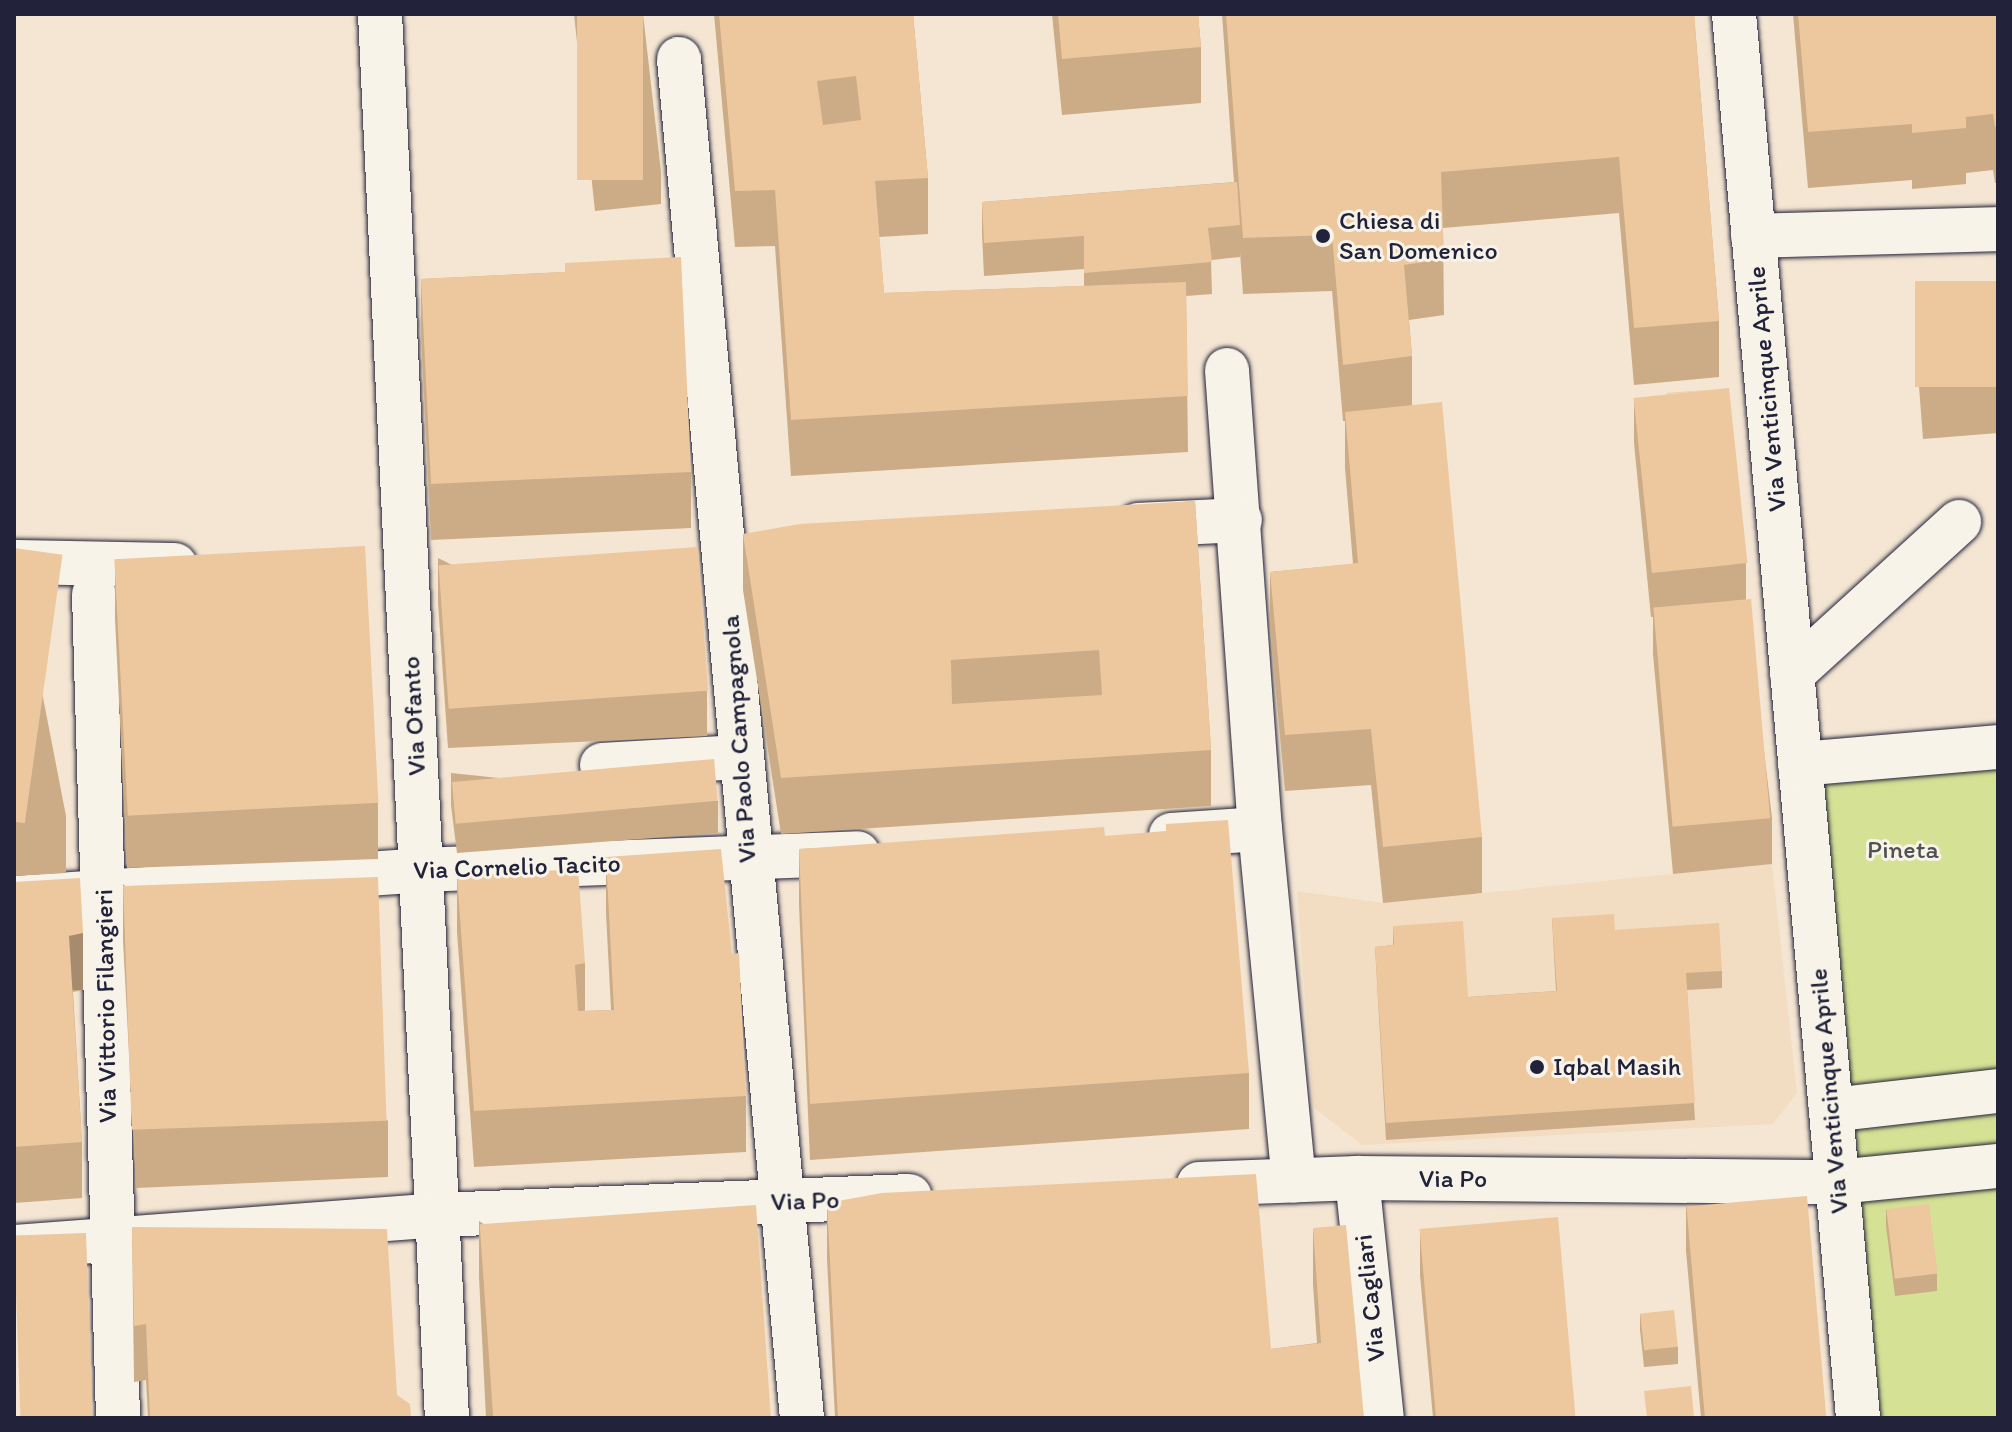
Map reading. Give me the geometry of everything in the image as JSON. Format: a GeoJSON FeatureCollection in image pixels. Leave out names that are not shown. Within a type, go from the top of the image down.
{"type":"FeatureCollection","features":[{"type":"Feature","properties":{"kind":"street","name":"Via Ofanto"},"geometry":{"type":"LineString","coordinates":[[380,14],[447,1418]]}},
{"type":"Feature","properties":{"kind":"street","name":"Via Venticinque Aprile"},"geometry":{"type":"LineString","coordinates":[[1734,14],[1858,1418]]}},
{"type":"Feature","properties":{"kind":"street","name":"Via Paolo Campagnola"},"geometry":{"type":"LineString","coordinates":[[679,59],[724,547],[748,859],[785,1201],[802,1418]]}},
{"type":"Feature","properties":{"kind":"street"},"geometry":{"type":"LineString","coordinates":[[1753,236],[1998,229]]}},
{"type":"Feature","properties":{"kind":"street"},"geometry":{"type":"LineString","coordinates":[[1227,370],[1260,829],[1294,1180]]}},
{"type":"Feature","properties":{"kind":"street"},"geometry":{"type":"LineString","coordinates":[[1099,527],[1240,520]]}},
{"type":"Feature","properties":{"kind":"street"},"geometry":{"type":"LineString","coordinates":[[1792,674],[1959,522]]}},
{"type":"Feature","properties":{"kind":"street"},"geometry":{"type":"LineString","coordinates":[[677,550],[771,544]]}},
{"type":"Feature","properties":{"kind":"street"},"geometry":{"type":"LineString","coordinates":[[14,562],[218,566]]}},
{"type":"Feature","properties":{"kind":"street"},"geometry":{"type":"LineString","coordinates":[[360,568],[455,566]]}},
{"type":"Feature","properties":{"kind":"street","name":"Via Vittorio Filangieri"},"geometry":{"type":"LineString","coordinates":[[94,594],[118,1418]]}},
{"type":"Feature","properties":{"kind":"street"},"geometry":{"type":"LineString","coordinates":[[1800,764],[1998,747]]}},
{"type":"Feature","properties":{"kind":"street"},"geometry":{"type":"LineString","coordinates":[[555,768],[740,757]]}},
{"type":"Feature","properties":{"kind":"street"},"geometry":{"type":"LineString","coordinates":[[416,777],[463,774]]}},
{"type":"Feature","properties":{"kind":"street"},"geometry":{"type":"LineString","coordinates":[[1136,837],[1260,829]]}},
{"type":"Feature","properties":{"kind":"street","name":"Via Cornelio Tacito"},"geometry":{"type":"LineString","coordinates":[[14,898],[422,870],[748,859],[903,850]]}},
{"type":"Feature","properties":{"kind":"street"},"geometry":{"type":"LineString","coordinates":[[1831,1110],[1998,1091]]}},
{"type":"Feature","properties":{"kind":"street","name":"Via Po"},"geometry":{"type":"LineString","coordinates":[[1151,1186],[1357,1178],[1837,1182],[1998,1166]]}},
{"type":"Feature","properties":{"kind":"street","name":"Via Cagliari"},"geometry":{"type":"LineString","coordinates":[[1357,1178],[1382,1418]]}},
{"type":"Feature","properties":{"kind":"street","name":"Via Po"},"geometry":{"type":"LineString","coordinates":[[14,1247],[438,1215],[944,1195]]}},
{"type":"Feature","properties":{"kind":"shaded area"},"geometry":{"type":"Polygon","coordinates":[[[1772,864],[1797,1093],[1773,1124],[1362,1145],[1313,1107],[1297,891],[1383,903],[1772,864]]]}},
{"type":"Feature","properties":{"kind":"green space","name":"Pineta"},"geometry":{"type":"Polygon","coordinates":[[[1998,747],[1998,1418],[1858,1418],[1800,764],[1998,747]]]}},
{"type":"Feature","properties":{"kind":"building"},"geometry":{"type":"Polygon","coordinates":[[[577,14],[643,14],[643,180],[577,180],[577,14]]]}},
{"type":"Feature","properties":{"kind":"building"},"geometry":{"type":"Polygon","coordinates":[[[719,14],[913,14],[928,178],[875,181],[884,293],[1186,282],[1188,396],[791,420],[775,190],[735,191],[719,14]],[[856,76],[817,81],[823,125],[861,120],[856,76]]]}},
{"type":"Feature","properties":{"kind":"building"},"geometry":{"type":"Polygon","coordinates":[[[1058,14],[1198,14],[1201,47],[1062,59],[1058,14]]]}},
{"type":"Feature","properties":{"kind":"building"},"geometry":{"type":"Polygon","coordinates":[[[1226,14],[1694,14],[1719,321],[1634,328],[1619,157],[1441,172],[1444,259],[1404,265],[1412,356],[1343,365],[1332,235],[1243,238],[1226,14]]]}},
{"type":"Feature","properties":{"kind":"building"},"geometry":{"type":"Polygon","coordinates":[[[1798,14],[1998,14],[1998,126],[1995,127],[1993,114],[1966,117],[1966,128],[1912,133],[1912,124],[1808,132],[1798,14]]]}},
{"type":"Feature","properties":{"kind":"building"},"geometry":{"type":"Polygon","coordinates":[[[1237,182],[1240,225],[1208,228],[1212,262],[1084,273],[1084,236],[984,243],[982,202],[1237,182]]]}},
{"type":"Feature","properties":{"kind":"building"},"geometry":{"type":"Polygon","coordinates":[[[681,257],[691,472],[431,484],[421,279],[565,272],[565,263],[681,257]]]}},
{"type":"Feature","properties":{"kind":"building"},"geometry":{"type":"Polygon","coordinates":[[[1915,281],[1998,281],[1998,387],[1915,387],[1915,281]]]}},
{"type":"Feature","properties":{"kind":"building"},"geometry":{"type":"Polygon","coordinates":[[[1729,388],[1747,563],[1652,573],[1634,398],[1729,388]]]}},
{"type":"Feature","properties":{"kind":"building"},"geometry":{"type":"Polygon","coordinates":[[[1442,402],[1482,837],[1383,847],[1371,729],[1285,735],[1270,572],[1358,563],[1345,412],[1442,402]]]}},
{"type":"Feature","properties":{"kind":"building"},"geometry":{"type":"Polygon","coordinates":[[[1195,501],[1211,750],[781,778],[743,534],[800,524],[1195,501]],[[1099,650],[951,660],[952,704],[1102,695],[1099,650]]]}},
{"type":"Feature","properties":{"kind":"building"},"geometry":{"type":"Polygon","coordinates":[[[365,546],[378,803],[128,816],[114,559],[365,546]]]}},
{"type":"Feature","properties":{"kind":"building"},"geometry":{"type":"Polygon","coordinates":[[[698,547],[708,691],[449,709],[439,565],[698,547]]]}},
{"type":"Feature","properties":{"kind":"building"},"geometry":{"type":"Polygon","coordinates":[[[14,548],[63,555],[25,823],[14,822],[14,548]]]}},
{"type":"Feature","properties":{"kind":"building"},"geometry":{"type":"Polygon","coordinates":[[[1751,599],[1770,818],[1673,827],[1653,608],[1751,599]]]}},
{"type":"Feature","properties":{"kind":"building"},"geometry":{"type":"Polygon","coordinates":[[[714,759],[718,801],[456,824],[452,782],[714,759]]]}},
{"type":"Feature","properties":{"kind":"building"},"geometry":{"type":"Polygon","coordinates":[[[1228,820],[1249,1073],[810,1104],[799,849],[1104,827],[1105,836],[1166,831],[1166,824],[1228,820]]]}},
{"type":"Feature","properties":{"kind":"building"},"geometry":{"type":"Polygon","coordinates":[[[721,849],[732,954],[739,953],[746,1096],[474,1111],[457,876],[578,869],[585,963],[575,965],[578,1011],[614,1010],[606,857],[721,849]]]}},
{"type":"Feature","properties":{"kind":"building"},"geometry":{"type":"Polygon","coordinates":[[[378,877],[387,1121],[132,1130],[123,886],[378,877]]]}},
{"type":"Feature","properties":{"kind":"building"},"geometry":{"type":"Polygon","coordinates":[[[80,878],[83,933],[69,936],[82,1142],[14,1147],[14,882],[80,878]]]}},
{"type":"Feature","properties":{"kind":"building","name":"Iqbal Masih"},"geometry":{"type":"Polygon","coordinates":[[[1614,914],[1615,930],[1719,923],[1722,971],[1686,973],[1695,1103],[1386,1123],[1375,947],[1394,945],[1393,926],[1463,921],[1468,997],[1557,991],[1552,918],[1614,914]]]}},
{"type":"Feature","properties":{"kind":"building"},"geometry":{"type":"Polygon","coordinates":[[[1256,1174],[1271,1349],[1321,1343],[1313,1228],[1346,1225],[1364,1418],[838,1418],[827,1203],[882,1193],[1256,1174]]]}},
{"type":"Feature","properties":{"kind":"building"},"geometry":{"type":"Polygon","coordinates":[[[1807,1196],[1826,1418],[1705,1418],[1686,1207],[1807,1196]]]}},
{"type":"Feature","properties":{"kind":"building"},"geometry":{"type":"Polygon","coordinates":[[[1929,1204],[1938,1273],[1895,1279],[1886,1209],[1929,1204]]]}},
{"type":"Feature","properties":{"kind":"building"},"geometry":{"type":"Polygon","coordinates":[[[756,1205],[771,1418],[493,1418],[480,1224],[756,1205]]]}},
{"type":"Feature","properties":{"kind":"building"},"geometry":{"type":"Polygon","coordinates":[[[1558,1217],[1576,1418],[1436,1418],[1420,1229],[1558,1217]]]}},
{"type":"Feature","properties":{"kind":"building"},"geometry":{"type":"Polygon","coordinates":[[[132,1227],[387,1229],[397,1395],[410,1404],[411,1418],[150,1418],[146,1324],[134,1326],[132,1227]]]}},
{"type":"Feature","properties":{"kind":"building"},"geometry":{"type":"Polygon","coordinates":[[[86,1233],[92,1418],[20,1418],[14,1236],[86,1233]]]}},
{"type":"Feature","properties":{"kind":"building"},"geometry":{"type":"Polygon","coordinates":[[[1674,1310],[1678,1347],[1644,1350],[1640,1314],[1674,1310]]]}},
{"type":"Feature","properties":{"kind":"building"},"geometry":{"type":"Polygon","coordinates":[[[1691,1386],[1694,1418],[1647,1418],[1644,1391],[1691,1386]]]}},
{"type":"Feature","properties":{"kind":"place","name":"Chiesa di San Domenico"},"geometry":{"type":"Point","coordinates":[1323,236]}},
{"type":"Feature","properties":{"kind":"place","name":"Iqbal Masih"},"geometry":{"type":"Point","coordinates":[1537,1067]}}]}
